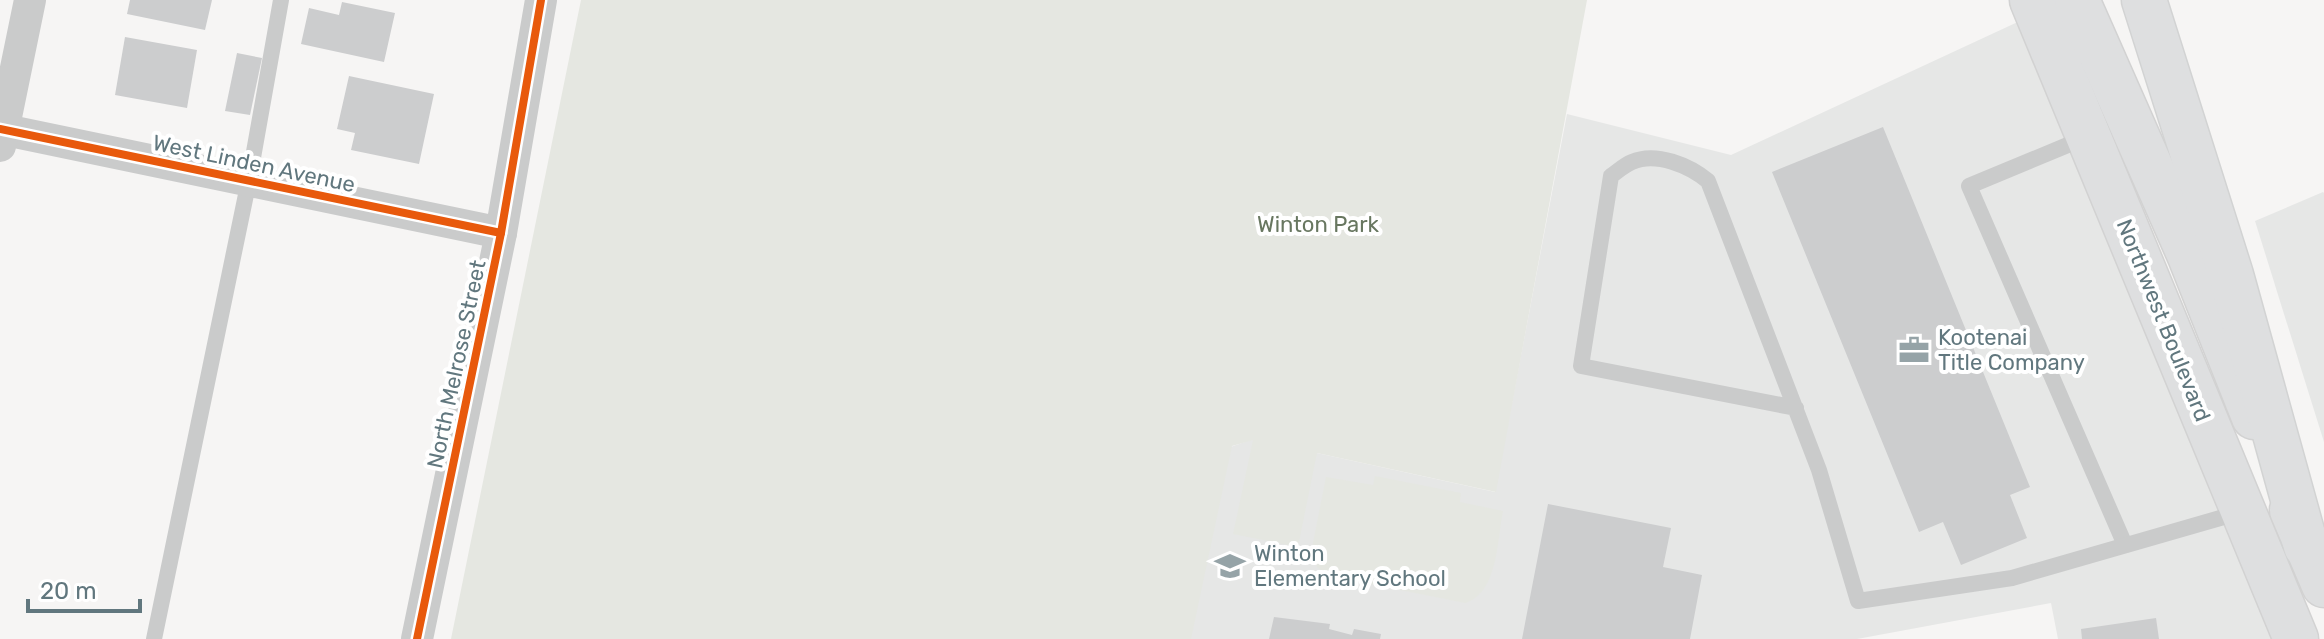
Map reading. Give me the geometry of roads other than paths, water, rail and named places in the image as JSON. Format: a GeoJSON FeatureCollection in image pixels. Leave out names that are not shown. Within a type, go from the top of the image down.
{"type":"FeatureCollection","features":[{"type":"Feature","properties":{"kind":"main road","name":"Northwest Boulevard"},"geometry":{"type":"LineString","coordinates":[[2032,0],[2296,639]]}},
{"type":"Feature","properties":{"kind":"main road"},"geometry":{"type":"LineString","coordinates":[[2077,0],[2190,256],[2324,585]]}},
{"type":"Feature","properties":{"kind":"main road"},"geometry":{"type":"LineString","coordinates":[[2144,0],[2231,275],[2306,546]]}},
{"type":"Feature","properties":{"kind":"street"},"geometry":{"type":"LineString","coordinates":[[1,135],[30,0]]}},
{"type":"Feature","properties":{"kind":"street","name":"North Melrose Street"},"geometry":{"type":"LineString","coordinates":[[417,639],[501,233],[541,0]]}},
{"type":"Feature","properties":{"kind":"street","name":"West Linden Avenue"},"geometry":{"type":"LineString","coordinates":[[1,135],[249,180],[501,233]]}},
{"type":"Feature","properties":{"kind":"lane"},"geometry":{"type":"LineString","coordinates":[[154,639],[249,180],[281,0]]}},
{"type":"Feature","properties":{"kind":"lane"},"geometry":{"type":"LineString","coordinates":[[2088,136],[1969,186],[2125,545]]}},
{"type":"Feature","properties":{"kind":"lane"},"geometry":{"type":"LineString","coordinates":[[1796,408],[1581,366],[1611,176],[1632,161],[1651,158],[1696,171],[1708,181],[1796,408],[1819,470],[1858,601],[2012,578],[2243,512]]}},
{"type":"Feature","properties":{"kind":"place","name":"Kootenai Title Company"},"geometry":{"type":"Point","coordinates":[1914,350]}},
{"type":"Feature","properties":{"kind":"place","name":"Winton Elementary School"},"geometry":{"type":"Point","coordinates":[1230,566]}},
{"type":"Feature","properties":{"kind":"park label","name":"Winton Park"},"geometry":{"type":"Point","coordinates":[1318,224]}}]}
